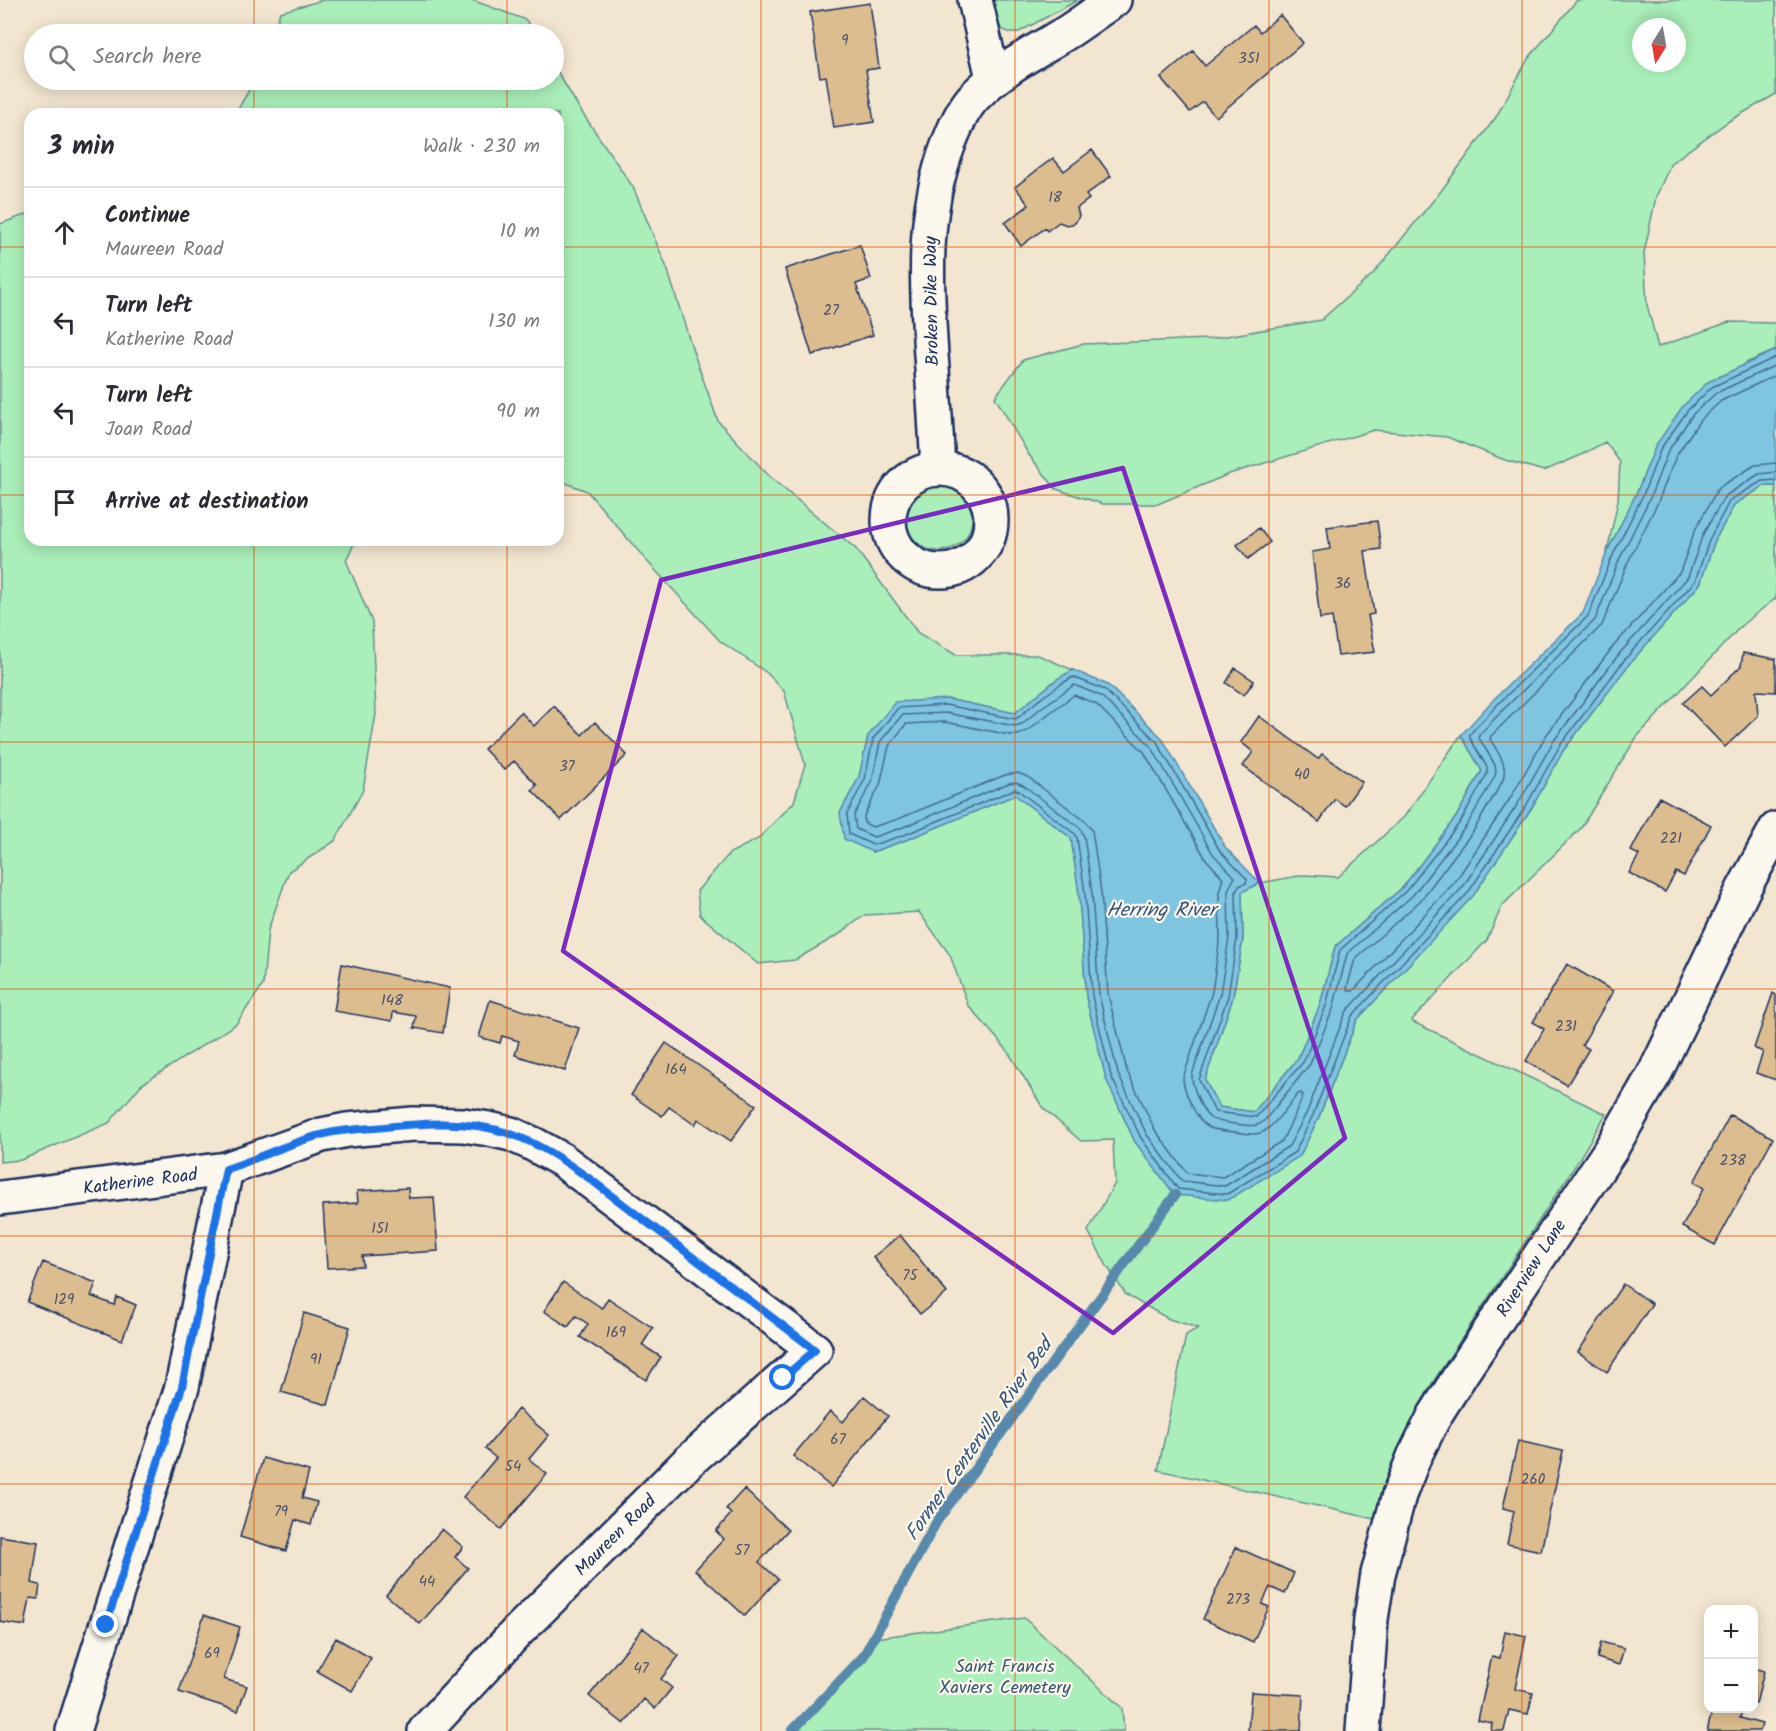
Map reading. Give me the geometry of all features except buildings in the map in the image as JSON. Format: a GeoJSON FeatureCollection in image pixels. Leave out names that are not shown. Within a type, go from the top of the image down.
{"type":"FeatureCollection","features":[{"type":"Feature","properties":{"kind":"street"},"geometry":{"type":"LineString","coordinates":[[975,0],[993,78]]}},
{"type":"Feature","properties":{"kind":"street","name":"Broken Dike Way"},"geometry":{"type":"LineString","coordinates":[[938,469],[927,297],[928,242],[932,204],[939,173],[953,132],[973,98],[993,78],[1071,30],[1114,0]]}},
{"type":"Feature","properties":{"kind":"street","name":"Riverview Lane"},"geometry":{"type":"LineString","coordinates":[[1362,1731],[1371,1619],[1378,1574],[1399,1495],[1414,1457],[1435,1415],[1611,1149],[1656,1071],[1743,888],[1776,829]]}},
{"type":"Feature","properties":{"kind":"street","name":"Katherine Road"},"geometry":{"type":"LineString","coordinates":[[0,1198],[226,1169],[299,1142],[347,1130],[413,1124],[471,1126],[511,1134],[543,1149],[581,1173],[815,1350]]}},
{"type":"Feature","properties":{"kind":"street"},"geometry":{"type":"LineString","coordinates":[[73,1731],[182,1387],[226,1169]]}},
{"type":"Feature","properties":{"kind":"street","name":"Maureen Road"},"geometry":{"type":"LineString","coordinates":[[425,1731],[516,1633],[688,1462],[815,1350]]}},
{"type":"Feature","properties":{"kind":"highlighted area"},"geometry":{"type":"Polygon","coordinates":[[[1123,468],[1345,1138],[1113,1333],[563,951],[661,580],[1123,468]]]}},
{"type":"Feature","properties":{"kind":"green space"},"geometry":{"type":"Polygon","coordinates":[[[323,0],[472,0],[526,20],[529,24],[276,24],[280,12],[323,0]]]}},
{"type":"Feature","properties":{"kind":"green space"},"geometry":{"type":"Polygon","coordinates":[[[993,0],[1078,0],[1017,33],[1011,33],[1001,29],[993,0]]]}},
{"type":"Feature","properties":{"kind":"green space"},"geometry":{"type":"Polygon","coordinates":[[[1577,0],[1776,0],[1776,94],[1729,121],[1671,163],[1656,197],[1644,253],[1647,305],[1658,347],[1729,322],[1776,323],[1776,350],[1746,363],[1656,445],[1637,492],[1607,552],[1618,501],[1620,462],[1605,442],[1544,471],[1505,460],[1447,437],[1374,430],[1229,474],[1158,504],[1103,504],[1056,489],[1029,455],[995,397],[1023,360],[1083,344],[1209,339],[1321,320],[1373,274],[1441,191],[1496,117],[1528,59],[1577,0]]]}},
{"type":"Feature","properties":{"kind":"green space"},"geometry":{"type":"Polygon","coordinates":[[[564,83],[633,187],[667,268],[718,421],[771,478],[856,549],[918,633],[956,655],[1038,655],[1073,670],[1057,679],[1015,713],[947,699],[868,736],[859,777],[840,813],[872,852],[1015,795],[1071,838],[1079,894],[1086,997],[1106,1078],[1135,1142],[1303,1149],[1319,1117],[1357,1020],[1408,965],[1531,809],[1563,751],[1630,663],[1700,584],[1715,540],[1735,504],[1764,486],[1776,486],[1776,598],[1742,625],[1636,738],[1581,828],[1502,906],[1487,940],[1411,1021],[1606,1114],[1573,1169],[1431,1385],[1406,1432],[1375,1519],[1158,1470],[1186,1335],[1198,1328],[1169,1319],[1126,1295],[1088,1231],[1115,1183],[1113,1140],[1081,1141],[1043,1108],[1007,1050],[968,1005],[950,955],[919,912],[865,915],[838,935],[795,960],[758,964],[700,915],[697,891],[730,853],[758,839],[794,802],[805,764],[784,691],[767,673],[720,641],[587,491],[564,482],[564,108],[239,108],[249,90],[564,90],[564,83]]]}},
{"type":"Feature","properties":{"kind":"green space"},"geometry":{"type":"Polygon","coordinates":[[[24,215],[24,546],[353,546],[346,560],[372,622],[376,714],[363,790],[335,841],[289,871],[268,930],[263,985],[236,1024],[141,1085],[109,1123],[21,1160],[0,1162],[0,224],[24,215]]]}},
{"type":"Feature","properties":{"kind":"green space"},"geometry":{"type":"Polygon","coordinates":[[[939,485],[952,487],[967,500],[972,518],[970,531],[957,546],[939,551],[926,549],[911,536],[906,518],[908,505],[921,490],[939,485]]]}},
{"type":"Feature","properties":{"kind":"green space"},"geometry":{"type":"Polygon","coordinates":[[[1461,735],[1482,770],[1456,817],[1403,887],[1335,947],[1320,1005],[1298,1058],[1254,1112],[1219,1107],[1205,1080],[1233,997],[1243,939],[1242,891],[1260,883],[1304,875],[1338,877],[1404,817],[1461,735]]]}},
{"type":"Feature","properties":{"kind":"green space","name":"Saint Francis Xaviers Cemetery"},"geometry":{"type":"Polygon","coordinates":[[[1024,1618],[1122,1708],[1124,1731],[788,1731],[875,1638],[1024,1618]]]}},
{"type":"Feature","properties":{"kind":"water","name":"Herring River"},"geometry":{"type":"Polygon","coordinates":[[[1776,350],[1776,486],[1764,486],[1735,504],[1715,540],[1700,584],[1630,663],[1563,751],[1531,809],[1473,896],[1357,1020],[1319,1117],[1300,1156],[1228,1200],[1175,1195],[1135,1142],[1106,1079],[1086,997],[1079,894],[1071,838],[1015,795],[872,852],[844,839],[840,813],[859,777],[868,736],[895,702],[947,699],[1015,713],[1057,679],[1073,670],[1108,685],[1162,738],[1225,847],[1260,883],[1242,892],[1243,939],[1233,997],[1205,1080],[1219,1107],[1254,1112],[1298,1058],[1320,1005],[1335,947],[1403,887],[1456,817],[1482,771],[1461,735],[1494,699],[1583,613],[1607,552],[1637,492],[1656,445],[1683,406],[1708,382],[1776,350]]]}},
{"type":"Feature","properties":{"kind":"waterway","name":"Former Centerville River Bed"},"geometry":{"type":"LineString","coordinates":[[792,1731],[863,1657],[937,1521],[1175,1195]]}},
{"type":"Feature","properties":{"kind":"route"},"geometry":{"type":"LineString","coordinates":[[106,1625],[182,1387],[226,1169],[299,1142],[347,1130],[438,1124],[489,1129],[511,1134],[533,1144],[590,1179],[815,1350],[783,1378]]}}]}
